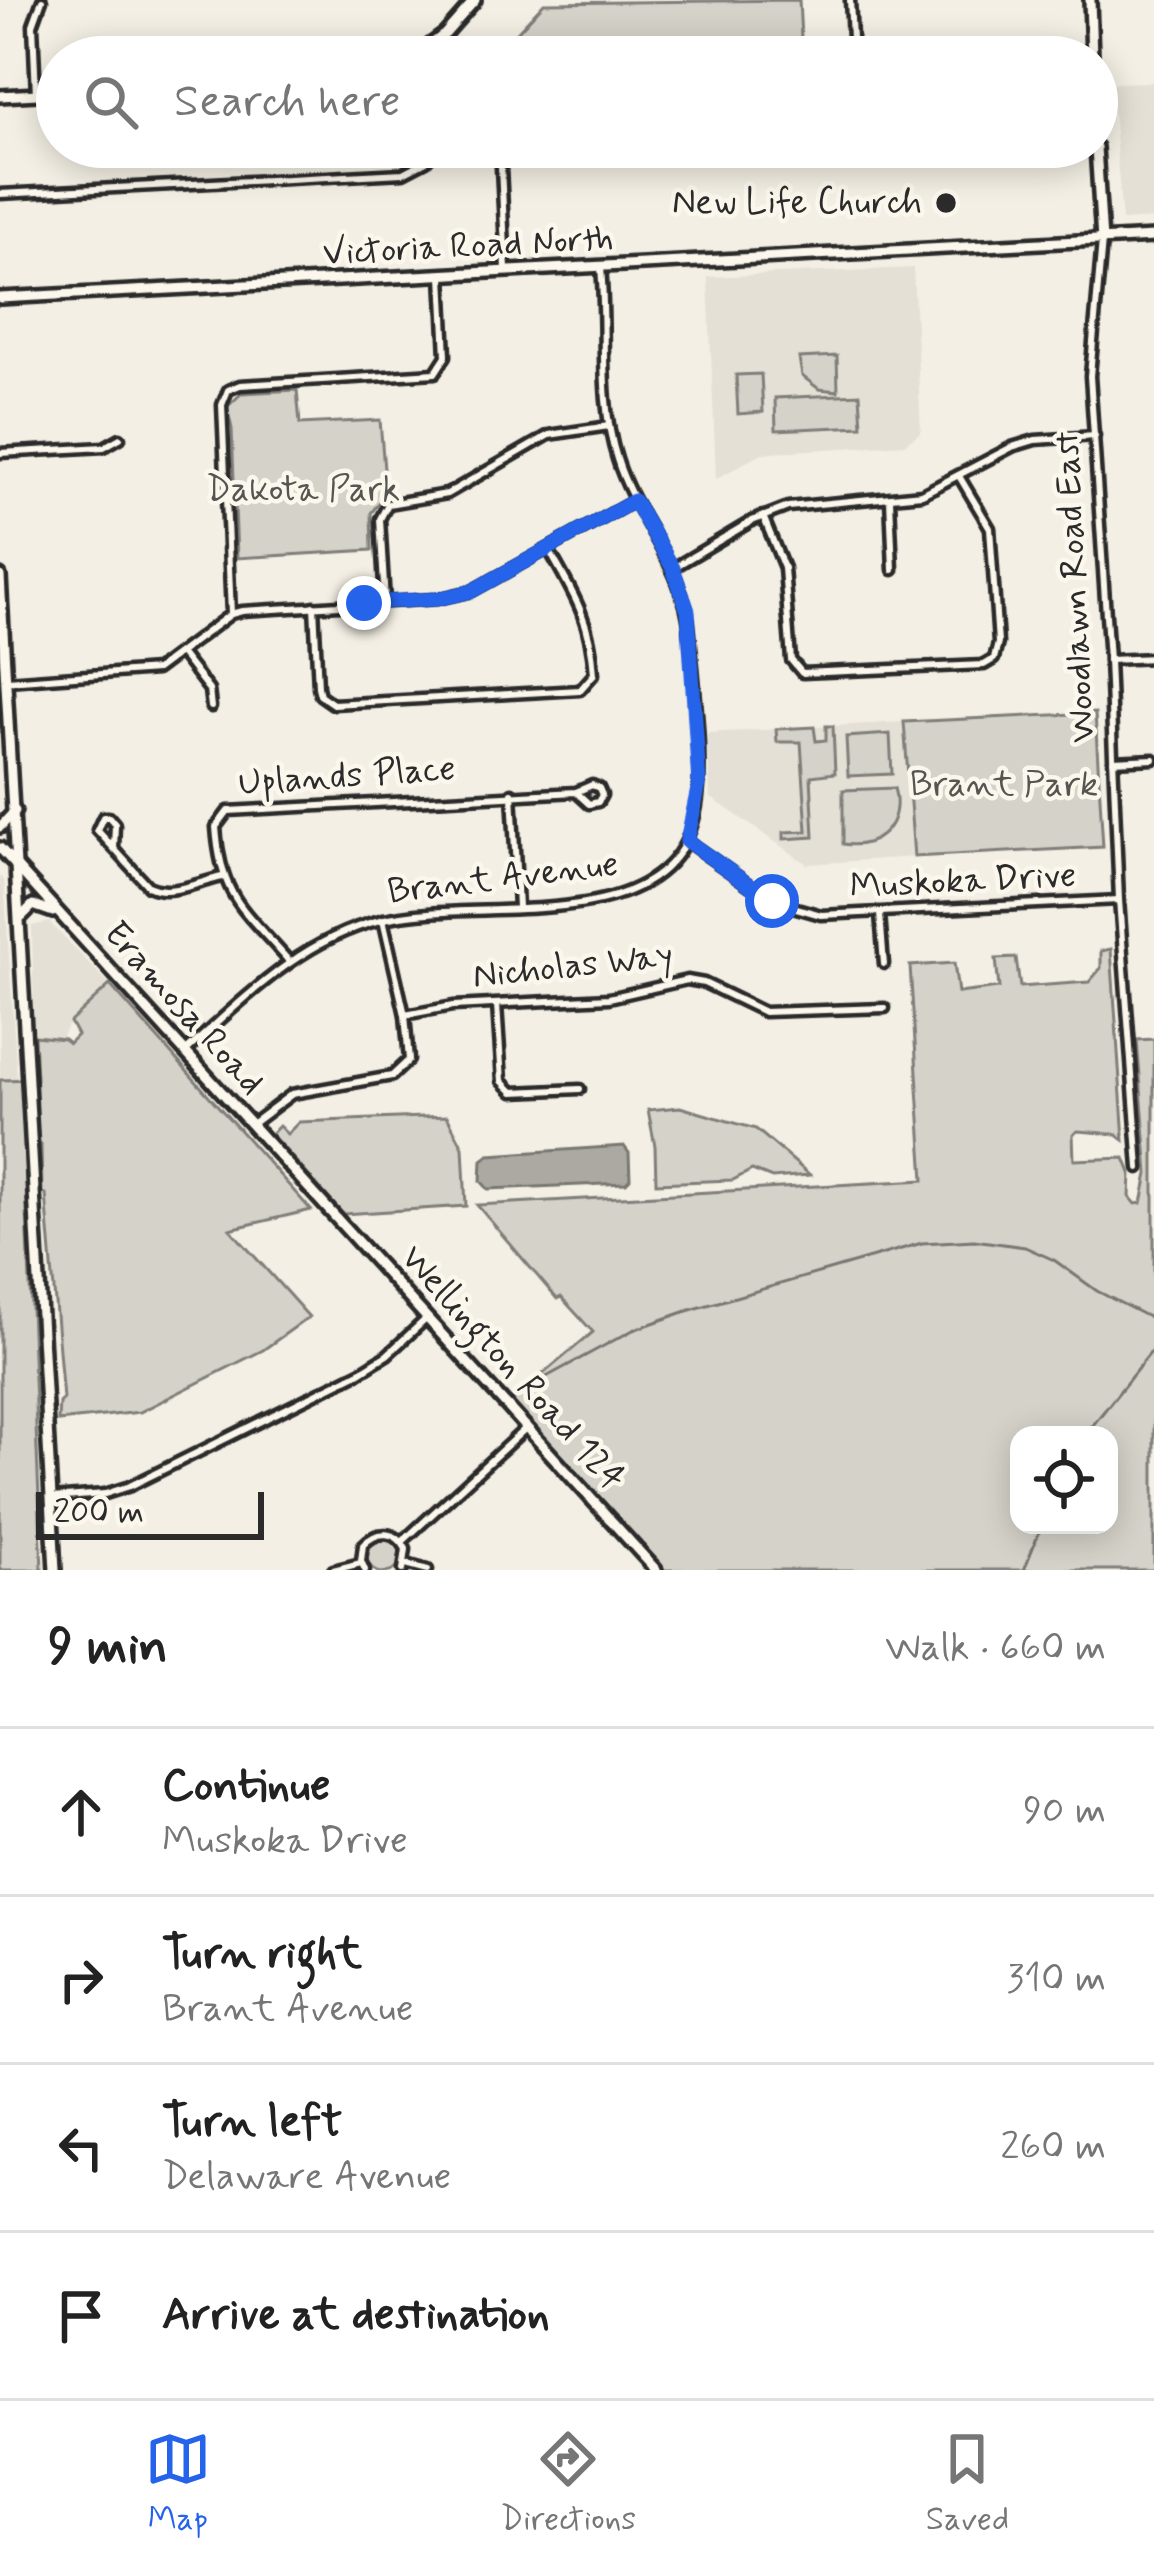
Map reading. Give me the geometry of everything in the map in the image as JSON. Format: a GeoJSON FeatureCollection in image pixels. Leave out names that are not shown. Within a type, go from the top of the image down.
{"type":"FeatureCollection","features":[{"type":"Feature","properties":{"kind":"main road"},"geometry":{"type":"LineString","coordinates":[[439,36],[475,0]]}},
{"type":"Feature","properties":{"kind":"main road"},"geometry":{"type":"LineString","coordinates":[[1090,0],[1091,36]]}},
{"type":"Feature","properties":{"kind":"main road"},"geometry":{"type":"LineString","coordinates":[[0,96],[36,94]]}},
{"type":"Feature","properties":{"kind":"main road","name":"Woodlawn Road East"},"geometry":{"type":"LineString","coordinates":[[1097,168],[1102,241]]}},
{"type":"Feature","properties":{"kind":"main road","name":"Victoria Road North"},"geometry":{"type":"LineString","coordinates":[[0,298],[1154,237]]}},
{"type":"Feature","properties":{"kind":"main road"},"geometry":{"type":"LineString","coordinates":[[0,576],[55,1570]]}},
{"type":"Feature","properties":{"kind":"main road"},"geometry":{"type":"LineString","coordinates":[[0,827],[15,811]]}},
{"type":"Feature","properties":{"kind":"main road","name":"Eramosa Road"},"geometry":{"type":"LineString","coordinates":[[0,848],[326,1206]]}},
{"type":"Feature","properties":{"kind":"main road"},"geometry":{"type":"LineString","coordinates":[[21,917],[40,905],[63,918]]}},
{"type":"Feature","properties":{"kind":"main road","name":"Wellington Road 124"},"geometry":{"type":"LineString","coordinates":[[326,1206],[656,1570]]}},
{"type":"Feature","properties":{"kind":"street"},"geometry":{"type":"LineString","coordinates":[[36,94],[34,25],[42,0]]}},
{"type":"Feature","properties":{"kind":"street"},"geometry":{"type":"LineString","coordinates":[[850,0],[852,36]]}},
{"type":"Feature","properties":{"kind":"street"},"geometry":{"type":"LineString","coordinates":[[0,194],[411,168]]}},
{"type":"Feature","properties":{"kind":"street"},"geometry":{"type":"LineString","coordinates":[[502,168],[506,272]]}},
{"type":"Feature","properties":{"kind":"street","name":"Woodlawn Road East"},"geometry":{"type":"LineString","coordinates":[[1102,241],[1091,346],[1119,899],[1139,1168]]}},
{"type":"Feature","properties":{"kind":"street"},"geometry":{"type":"LineString","coordinates":[[601,267],[610,426],[618,463],[673,568],[690,630],[698,799],[687,841]]}},
{"type":"Feature","properties":{"kind":"street"},"geometry":{"type":"LineString","coordinates":[[231,614],[224,396],[240,385],[435,373],[446,356],[442,276]]}},
{"type":"Feature","properties":{"kind":"street"},"geometry":{"type":"LineString","coordinates":[[385,602],[380,519],[388,503],[444,495],[549,435],[610,426]]}},
{"type":"Feature","properties":{"kind":"street"},"geometry":{"type":"LineString","coordinates":[[673,568],[763,516],[807,504],[922,494],[1012,447],[1035,440],[1095,436]]}},
{"type":"Feature","properties":{"kind":"street"},"geometry":{"type":"LineString","coordinates":[[0,453],[104,447],[120,438]]}},
{"type":"Feature","properties":{"kind":"street"},"geometry":{"type":"LineString","coordinates":[[763,516],[784,568],[791,660],[802,674],[984,665],[994,659],[998,643],[992,542],[985,514],[958,476]]}},
{"type":"Feature","properties":{"kind":"street"},"geometry":{"type":"LineString","coordinates":[[890,499],[893,570]]}},
{"type":"Feature","properties":{"kind":"street"},"geometry":{"type":"LineString","coordinates":[[7,681],[143,674],[167,664],[231,614],[437,599],[472,591],[634,501]]}},
{"type":"Feature","properties":{"kind":"street"},"geometry":{"type":"LineString","coordinates":[[314,606],[318,687],[320,695],[333,704],[580,690],[594,674],[590,631],[549,551]]}},
{"type":"Feature","properties":{"kind":"street"},"geometry":{"type":"LineString","coordinates":[[181,654],[209,690],[211,706]]}},
{"type":"Feature","properties":{"kind":"street"},"geometry":{"type":"LineString","coordinates":[[1109,660],[1154,658]]}},
{"type":"Feature","properties":{"kind":"street"},"geometry":{"type":"LineString","coordinates":[[1113,761],[1154,759]]}},
{"type":"Feature","properties":{"kind":"street","name":"Uplands Place"},"geometry":{"type":"LineString","coordinates":[[222,877],[216,827],[222,814],[234,809],[576,792]]}},
{"type":"Feature","properties":{"kind":"street"},"geometry":{"type":"LineString","coordinates":[[512,793],[518,907]]}},
{"type":"Feature","properties":{"kind":"street"},"geometry":{"type":"LineString","coordinates":[[114,849],[115,824],[103,817],[97,830],[114,849],[148,886],[158,891],[222,877],[233,897],[289,961]]}},
{"type":"Feature","properties":{"kind":"street","name":"Brant Avenue"},"geometry":{"type":"LineString","coordinates":[[186,1052],[289,961],[327,939],[383,919],[610,900],[640,888],[662,872],[687,841]]}},
{"type":"Feature","properties":{"kind":"street","name":"Muskoka Drive"},"geometry":{"type":"LineString","coordinates":[[687,841],[772,901],[832,916],[1119,899]]}},
{"type":"Feature","properties":{"kind":"street"},"geometry":{"type":"LineString","coordinates":[[880,914],[884,964]]}},
{"type":"Feature","properties":{"kind":"street"},"geometry":{"type":"LineString","coordinates":[[252,1124],[292,1094],[392,1076],[409,1060],[405,1015],[383,919]]}},
{"type":"Feature","properties":{"kind":"street","name":"Nicholas Way"},"geometry":{"type":"LineString","coordinates":[[405,1015],[453,1006],[609,998],[687,980],[704,982],[764,1012],[885,1009]]}},
{"type":"Feature","properties":{"kind":"street"},"geometry":{"type":"LineString","coordinates":[[497,1004],[502,1082],[507,1088],[513,1092],[580,1089]]}},
{"type":"Feature","properties":{"kind":"street"},"geometry":{"type":"LineString","coordinates":[[51,1498],[105,1494],[130,1486],[360,1372],[428,1318]]}},
{"type":"Feature","properties":{"kind":"street"},"geometry":{"type":"LineString","coordinates":[[402,1542],[527,1427]]}},
{"type":"Feature","properties":{"kind":"street"},"geometry":{"type":"LineString","coordinates":[[333,1570],[363,1566],[360,1553],[370,1538],[387,1534],[402,1542]]}},
{"type":"Feature","properties":{"kind":"street"},"geometry":{"type":"LineString","coordinates":[[402,1542],[404,1567],[428,1570]]}},
{"type":"Feature","properties":{"kind":"shaded area"},"geometry":{"type":"Polygon","coordinates":[[[1154,82],[1154,219],[1122,221],[1118,83],[1154,82]]]}},
{"type":"Feature","properties":{"kind":"shaded area"},"geometry":{"type":"Polygon","coordinates":[[[913,268],[921,432],[904,444],[762,453],[716,479],[708,277],[913,268]]]}},
{"type":"Feature","properties":{"kind":"shaded area"},"geometry":{"type":"Polygon","coordinates":[[[904,722],[914,857],[807,864],[710,797],[707,733],[904,722]]]}},
{"type":"Feature","properties":{"kind":"shaded area"},"geometry":{"type":"Polygon","coordinates":[[[0,876],[4,880],[17,1080],[0,1080],[0,876]]]}},
{"type":"Feature","properties":{"kind":"shaded area"},"geometry":{"type":"Polygon","coordinates":[[[49,922],[110,985],[71,1022],[64,1039],[34,1036],[32,926],[49,922]]]}},
{"type":"Feature","properties":{"kind":"shaded area"},"geometry":{"type":"Polygon","coordinates":[[[624,1146],[629,1153],[626,1183],[488,1189],[481,1181],[482,1160],[489,1155],[624,1146]]]}},
{"type":"Feature","properties":{"kind":"green space"},"geometry":{"type":"Polygon","coordinates":[[[799,0],[801,36],[513,36],[544,3],[799,0]]]}},
{"type":"Feature","properties":{"kind":"green space"},"geometry":{"type":"Polygon","coordinates":[[[837,356],[838,391],[819,389],[802,376],[799,358],[837,356]]]}},
{"type":"Feature","properties":{"kind":"green space"},"geometry":{"type":"Polygon","coordinates":[[[761,374],[763,412],[738,414],[736,375],[761,374]]]}},
{"type":"Feature","properties":{"kind":"green space","name":"Dakota Park"},"geometry":{"type":"Polygon","coordinates":[[[297,390],[300,424],[380,420],[386,494],[371,513],[372,550],[237,558],[227,407],[242,393],[297,390]]]}},
{"type":"Feature","properties":{"kind":"green space"},"geometry":{"type":"Polygon","coordinates":[[[860,394],[862,426],[776,430],[775,398],[860,394]]]}},
{"type":"Feature","properties":{"kind":"green space","name":"Brant Park"},"geometry":{"type":"Polygon","coordinates":[[[1095,713],[1103,847],[914,857],[904,722],[1095,713]]]}},
{"type":"Feature","properties":{"kind":"green space"},"geometry":{"type":"Polygon","coordinates":[[[826,726],[833,726],[835,773],[811,776],[814,837],[784,839],[784,832],[807,831],[801,742],[777,742],[776,729],[814,727],[816,741],[826,740],[826,726]]]}},
{"type":"Feature","properties":{"kind":"green space"},"geometry":{"type":"Polygon","coordinates":[[[890,734],[892,774],[848,776],[846,737],[890,734]]]}},
{"type":"Feature","properties":{"kind":"green space"},"geometry":{"type":"Polygon","coordinates":[[[894,788],[895,812],[886,831],[868,843],[843,844],[843,790],[894,788]]]}},
{"type":"Feature","properties":{"kind":"green space"},"geometry":{"type":"Polygon","coordinates":[[[1111,949],[1124,1140],[1116,1134],[1078,1131],[1073,1134],[1074,1160],[1125,1158],[1131,1173],[1130,1197],[1136,1204],[1142,1203],[1148,1174],[1137,1040],[1154,1039],[1154,1570],[662,1570],[512,1400],[593,1332],[561,1297],[557,1299],[477,1205],[924,1180],[910,966],[954,963],[958,993],[999,988],[996,959],[1016,958],[1020,987],[1089,982],[1101,968],[1101,951],[1111,949]]]}},
{"type":"Feature","properties":{"kind":"green space"},"geometry":{"type":"Polygon","coordinates":[[[110,985],[311,1210],[230,1229],[309,1317],[263,1350],[140,1412],[58,1421],[63,1399],[41,1145],[24,1140],[42,1570],[0,1570],[0,1080],[36,1079],[34,1036],[69,1043],[77,1035],[70,1022],[110,985]]]}},
{"type":"Feature","properties":{"kind":"green space"},"geometry":{"type":"Polygon","coordinates":[[[680,1107],[756,1129],[810,1175],[772,1178],[752,1170],[733,1180],[656,1183],[648,1110],[680,1107]]]}},
{"type":"Feature","properties":{"kind":"green space"},"geometry":{"type":"Polygon","coordinates":[[[447,1116],[463,1147],[466,1206],[343,1214],[271,1134],[279,1126],[287,1134],[299,1122],[447,1116]]]}},
{"type":"Feature","properties":{"kind":"green space"},"geometry":{"type":"Polygon","coordinates":[[[377,1540],[391,1540],[400,1549],[400,1563],[394,1570],[374,1570],[368,1563],[368,1549],[377,1540]]]}},
{"type":"Feature","properties":{"kind":"waterway"},"geometry":{"type":"LineString","coordinates":[[539,1381],[633,1330],[922,1243],[974,1240],[1025,1247],[1154,1320]]}},
{"type":"Feature","properties":{"kind":"waterway"},"geometry":{"type":"LineString","coordinates":[[1092,1426],[1154,1348]]}},
{"type":"Feature","properties":{"kind":"waterway"},"geometry":{"type":"LineString","coordinates":[[1024,1570],[1038,1534]]}},
{"type":"Feature","properties":{"kind":"place","name":"New Life Church"},"geometry":{"type":"Point","coordinates":[946,203]}},
{"type":"Feature","properties":{"kind":"route"},"geometry":{"type":"LineString","coordinates":[[364,603],[437,599],[494,583],[634,501],[673,568],[688,611],[699,784],[687,841],[772,901]]}}]}
